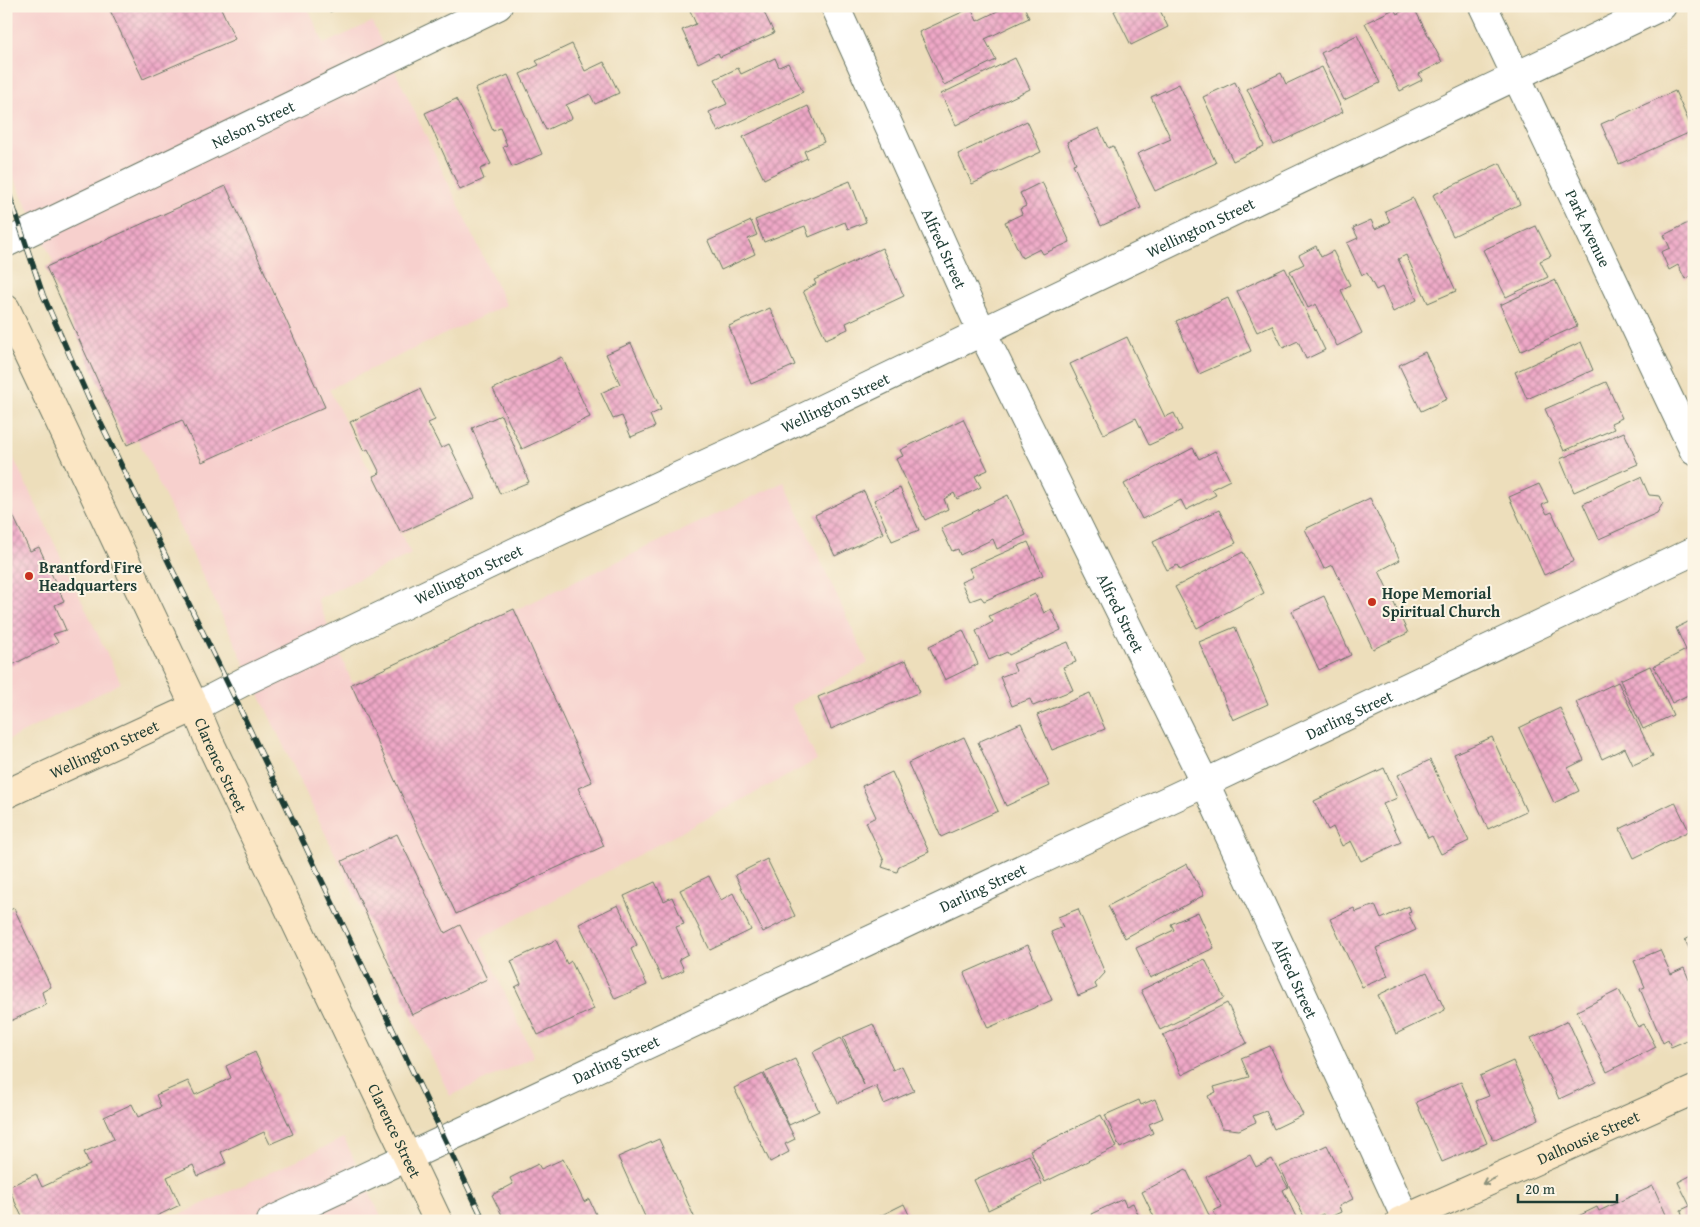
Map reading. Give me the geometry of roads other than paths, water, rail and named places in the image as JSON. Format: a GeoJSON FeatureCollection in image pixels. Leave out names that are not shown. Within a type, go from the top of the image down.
{"type":"FeatureCollection","features":[{"type":"Feature","properties":{"kind":"main road","name":"Clarence Street"},"geometry":{"type":"LineString","coordinates":[[6,309],[438,1221]]}},
{"type":"Feature","properties":{"kind":"main road","name":"Wellington Street"},"geometry":{"type":"LineString","coordinates":[[6,794],[195,707]]}},
{"type":"Feature","properties":{"kind":"main road","name":"Dalhousie Street"},"geometry":{"type":"LineString","coordinates":[[1405,1220],[1694,1090]]}},
{"type":"Feature","properties":{"kind":"street","name":"Nelson Street"},"geometry":{"type":"LineString","coordinates":[[6,243],[498,6]]}},
{"type":"Feature","properties":{"kind":"street","name":"Alfred Street"},"geometry":{"type":"LineString","coordinates":[[835,6],[982,332],[1205,783],[1405,1220]]}},
{"type":"Feature","properties":{"kind":"street","name":"Park Avenue"},"geometry":{"type":"LineString","coordinates":[[1483,6],[1694,451]]}},
{"type":"Feature","properties":{"kind":"street","name":"Wellington Street"},"geometry":{"type":"LineString","coordinates":[[195,707],[246,680],[742,447],[1662,6]]}},
{"type":"Feature","properties":{"kind":"street","name":"Darling Street"},"geometry":{"type":"LineString","coordinates":[[272,1221],[1694,551]]}},
{"type":"Feature","properties":{"kind":"railway"},"geometry":{"type":"LineString","coordinates":[[6,185],[43,295],[88,397],[230,688],[484,1221]]}},
{"type":"Feature","properties":{"kind":"place","name":"Brantford Fire Headquarters"},"geometry":{"type":"Point","coordinates":[29,576]}},
{"type":"Feature","properties":{"kind":"place","name":"Hope Memorial Spiritual Church"},"geometry":{"type":"Point","coordinates":[1372,602]}}]}
